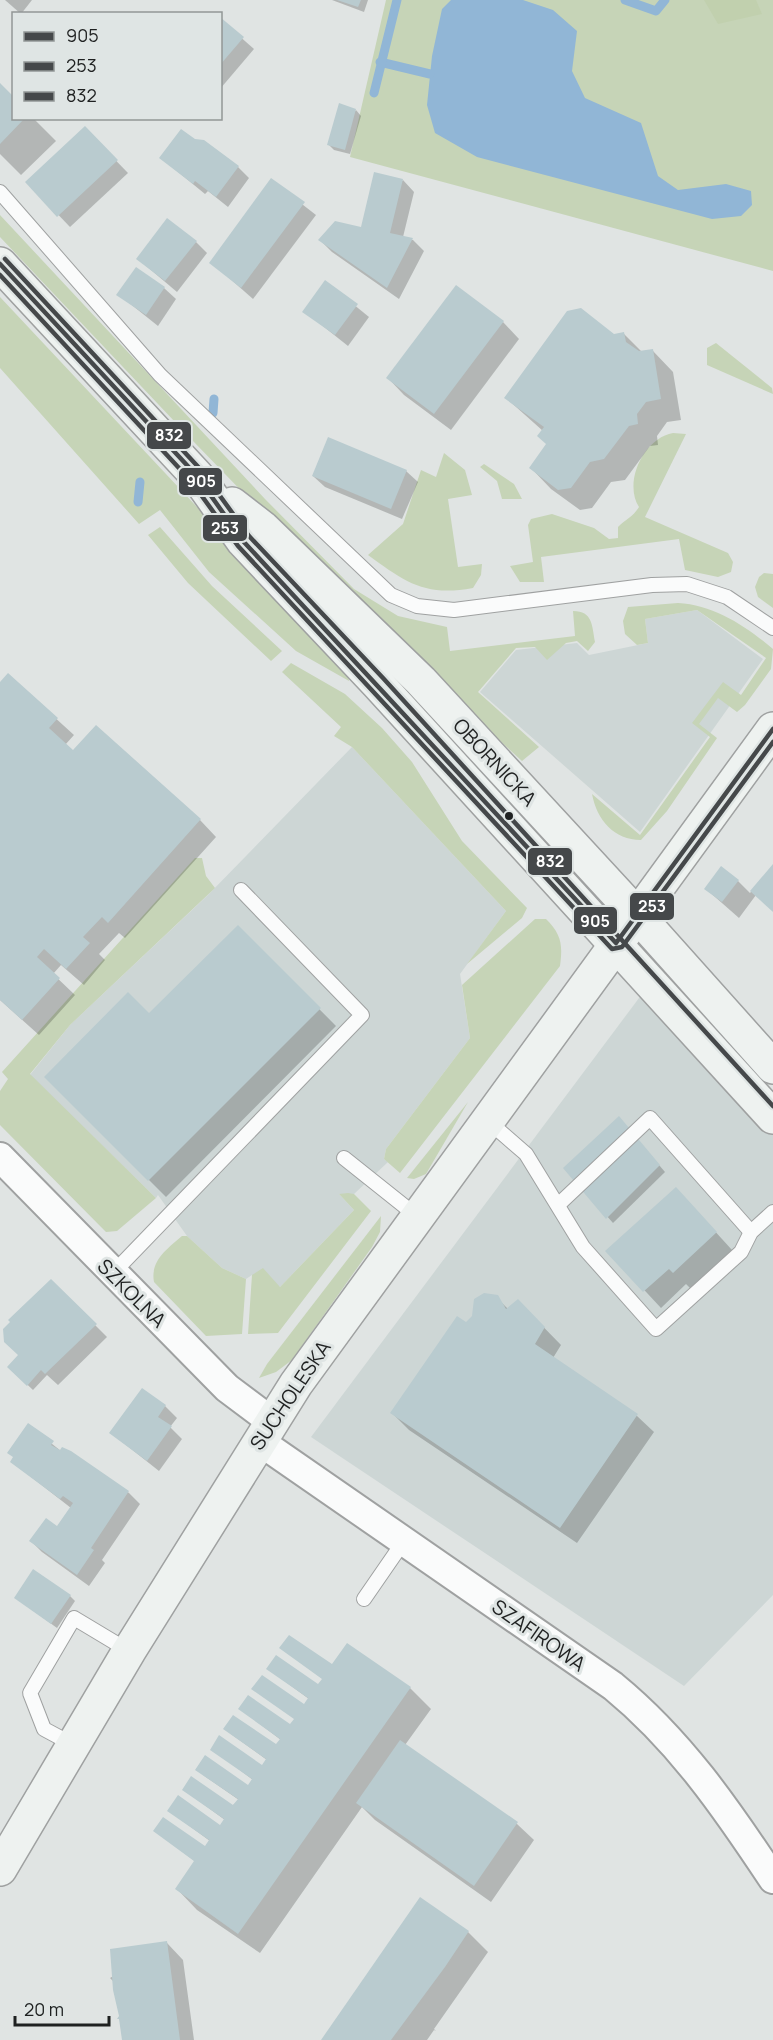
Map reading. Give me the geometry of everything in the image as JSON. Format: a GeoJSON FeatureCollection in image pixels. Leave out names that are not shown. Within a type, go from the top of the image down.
{"type":"FeatureCollection","features":[{"type":"Feature","properties":{"kind":"main road","name":"OBORNICKA"},"geometry":{"type":"LineString","coordinates":[[0,264],[197,476],[243,541],[377,682],[773,1117]]}},
{"type":"Feature","properties":{"kind":"main road","name":"OBORNICKA"},"geometry":{"type":"LineString","coordinates":[[197,476],[263,528],[421,681],[637,915],[773,1067]]}},
{"type":"Feature","properties":{"kind":"main road","name":"SUCHOLESKA"},"geometry":{"type":"LineString","coordinates":[[0,1869],[72,1744],[265,1431],[349,1308],[418,1217],[773,729]]}},
{"type":"Feature","properties":{"kind":"street","name":"SZKOLNA"},"geometry":{"type":"LineString","coordinates":[[0,1157],[112,1274],[227,1388],[265,1431]]}},
{"type":"Feature","properties":{"kind":"street","name":"SZAFIROWA"},"geometry":{"type":"LineString","coordinates":[[265,1431],[404,1542],[613,1686],[645,1713],[705,1780],[773,1879]]}},
{"type":"Feature","properties":{"kind":"lane"},"geometry":{"type":"LineString","coordinates":[[0,192],[160,375],[392,595],[417,606],[454,610],[652,585],[687,584],[727,597],[773,628]]}},
{"type":"Feature","properties":{"kind":"lane"},"geometry":{"type":"LineString","coordinates":[[112,1274],[362,1014],[241,890]]}},
{"type":"Feature","properties":{"kind":"lane"},"geometry":{"type":"LineString","coordinates":[[558,1205],[650,1118],[751,1232]]}},
{"type":"Feature","properties":{"kind":"lane"},"geometry":{"type":"LineString","coordinates":[[488,1121],[526,1154],[583,1247],[656,1329],[741,1252],[751,1232],[773,1212]]}},
{"type":"Feature","properties":{"kind":"lane"},"geometry":{"type":"LineString","coordinates":[[344,1158],[418,1217]]}},
{"type":"Feature","properties":{"kind":"lane"},"geometry":{"type":"LineString","coordinates":[[364,1599],[404,1542]]}},
{"type":"Feature","properties":{"kind":"lane"},"geometry":{"type":"LineString","coordinates":[[72,1744],[44,1729],[30,1693],[74,1618],[129,1651]]}},
{"type":"Feature","properties":{"kind":"shaded area"},"geometry":{"type":"Polygon","coordinates":[[[697,610],[763,659],[640,832],[480,692],[516,650],[577,643],[589,655],[648,643],[645,619],[697,610]]]}},
{"type":"Feature","properties":{"kind":"shaded area"},"geometry":{"type":"Polygon","coordinates":[[[352,747],[506,911],[460,974],[470,1038],[386,1149],[384,1159],[388,1162],[354,1194],[339,1194],[354,1210],[280,1287],[252,1275],[246,1279],[222,1268],[187,1236],[158,1195],[156,1198],[30,1075],[70,1025],[207,896],[352,747]]]}},
{"type":"Feature","properties":{"kind":"shaded area"},"geometry":{"type":"Polygon","coordinates":[[[645,990],[773,1131],[773,1595],[684,1686],[311,1437],[645,990]]]}},
{"type":"Feature","properties":{"kind":"green space"},"geometry":{"type":"Polygon","coordinates":[[[386,0],[773,0],[773,271],[350,157],[386,0]]]}},
{"type":"Feature","properties":{"kind":"green space"},"geometry":{"type":"Polygon","coordinates":[[[704,0],[756,0],[762,14],[718,24],[704,0]]]}},
{"type":"Feature","properties":{"kind":"green space"},"geometry":{"type":"Polygon","coordinates":[[[0,215],[265,499],[354,589],[398,616],[447,627],[450,651],[575,636],[573,611],[588,617],[595,642],[588,651],[577,641],[566,643],[547,660],[535,647],[516,648],[478,692],[539,747],[522,761],[354,607],[0,237],[0,215]]]}},
{"type":"Feature","properties":{"kind":"green space"},"geometry":{"type":"Polygon","coordinates":[[[0,297],[347,667],[349,681],[296,651],[209,572],[160,510],[139,524],[0,368],[0,297]]]}},
{"type":"Feature","properties":{"kind":"green space"},"geometry":{"type":"Polygon","coordinates":[[[716,343],[772,388],[773,394],[707,365],[707,348],[716,343]]]}},
{"type":"Feature","properties":{"kind":"green space"},"geometry":{"type":"Polygon","coordinates":[[[673,433],[686,434],[645,517],[728,553],[733,562],[731,572],[718,577],[685,570],[679,539],[541,557],[544,582],[520,582],[510,566],[533,562],[528,525],[531,519],[552,514],[594,528],[609,539],[618,538],[618,527],[639,507],[633,486],[639,462],[653,443],[673,433]]]}},
{"type":"Feature","properties":{"kind":"green space"},"geometry":{"type":"Polygon","coordinates":[[[444,453],[465,470],[472,495],[448,499],[458,567],[482,564],[481,575],[473,588],[428,589],[405,580],[368,555],[403,524],[421,470],[436,477],[444,453]]]}},
{"type":"Feature","properties":{"kind":"green space"},"geometry":{"type":"Polygon","coordinates":[[[484,464],[514,484],[522,499],[502,499],[497,481],[480,467],[484,464]]]}},
{"type":"Feature","properties":{"kind":"green space"},"geometry":{"type":"Polygon","coordinates":[[[160,527],[212,586],[282,651],[271,661],[188,583],[148,535],[160,527]]]}},
{"type":"Feature","properties":{"kind":"green space"},"geometry":{"type":"Polygon","coordinates":[[[764,573],[773,574],[773,608],[758,597],[755,587],[759,577],[764,573]]]}},
{"type":"Feature","properties":{"kind":"green space"},"geometry":{"type":"Polygon","coordinates":[[[678,603],[717,612],[752,632],[773,649],[771,669],[745,705],[737,712],[718,698],[699,724],[717,738],[667,811],[641,840],[631,839],[608,827],[598,812],[592,794],[640,835],[710,737],[692,723],[723,682],[741,695],[766,658],[697,610],[645,619],[648,643],[637,645],[625,634],[623,621],[628,607],[678,603]]]}},
{"type":"Feature","properties":{"kind":"green space"},"geometry":{"type":"Polygon","coordinates":[[[291,663],[345,694],[382,728],[412,762],[462,841],[527,908],[522,918],[467,964],[506,911],[352,747],[334,736],[341,727],[282,672],[291,663]]]}},
{"type":"Feature","properties":{"kind":"green space"},"geometry":{"type":"Polygon","coordinates":[[[195,858],[202,858],[206,876],[215,888],[70,1025],[30,1074],[156,1198],[117,1231],[106,1232],[0,1125],[0,1091],[8,1079],[2,1072],[195,858]]]}},
{"type":"Feature","properties":{"kind":"green space"},"geometry":{"type":"Polygon","coordinates":[[[535,919],[546,919],[558,935],[561,945],[560,966],[400,1173],[384,1159],[386,1149],[470,1038],[462,985],[535,919]]]}},
{"type":"Feature","properties":{"kind":"green space"},"geometry":{"type":"Polygon","coordinates":[[[468,1102],[426,1174],[414,1179],[407,1178],[468,1102]]]}},
{"type":"Feature","properties":{"kind":"green space"},"geometry":{"type":"Polygon","coordinates":[[[339,1194],[354,1194],[371,1211],[278,1333],[248,1334],[252,1275],[263,1268],[280,1287],[354,1210],[339,1194]]]}},
{"type":"Feature","properties":{"kind":"green space"},"geometry":{"type":"Polygon","coordinates":[[[381,1216],[380,1232],[372,1247],[292,1360],[276,1372],[259,1378],[267,1364],[381,1216]]]}},
{"type":"Feature","properties":{"kind":"green space"},"geometry":{"type":"Polygon","coordinates":[[[182,1236],[187,1236],[222,1268],[246,1279],[242,1334],[206,1336],[154,1282],[153,1275],[157,1262],[165,1251],[182,1236]]]}},
{"type":"Feature","properties":{"kind":"water"},"geometry":{"type":"Polygon","coordinates":[[[451,0],[523,0],[553,10],[577,31],[572,71],[585,98],[641,123],[658,176],[678,190],[726,184],[751,191],[752,205],[741,216],[712,219],[477,157],[435,133],[427,105],[432,56],[442,9],[451,0]]]}},
{"type":"Feature","properties":{"kind":"building"},"geometry":{"type":"Polygon","coordinates":[[[337,0],[361,0],[358,7],[337,0]]]}},
{"type":"Feature","properties":{"kind":"building"},"geometry":{"type":"Polygon","coordinates":[[[222,19],[244,37],[222,63],[222,19]]]}},
{"type":"Feature","properties":{"kind":"building"},"geometry":{"type":"Polygon","coordinates":[[[0,83],[12,95],[12,120],[23,120],[0,144],[0,83]]]}},
{"type":"Feature","properties":{"kind":"building"},"geometry":{"type":"Polygon","coordinates":[[[339,103],[356,109],[345,150],[327,145],[339,103]]]}},
{"type":"Feature","properties":{"kind":"building"},"geometry":{"type":"Polygon","coordinates":[[[85,126],[118,160],[57,217],[25,182],[85,126]]]}},
{"type":"Feature","properties":{"kind":"building"},"geometry":{"type":"Polygon","coordinates":[[[181,129],[195,139],[204,140],[239,166],[216,197],[195,181],[193,184],[159,158],[181,129]]]}},
{"type":"Feature","properties":{"kind":"building"},"geometry":{"type":"Polygon","coordinates":[[[374,172],[403,179],[390,233],[413,238],[387,288],[318,240],[335,221],[361,227],[374,172]]]}},
{"type":"Feature","properties":{"kind":"building"},"geometry":{"type":"Polygon","coordinates":[[[271,178],[305,202],[241,288],[209,263],[271,178]]]}},
{"type":"Feature","properties":{"kind":"building"},"geometry":{"type":"Polygon","coordinates":[[[167,218],[197,241],[165,281],[136,259],[167,218]]]}},
{"type":"Feature","properties":{"kind":"building"},"geometry":{"type":"Polygon","coordinates":[[[136,267],[165,287],[146,315],[116,295],[136,267]]]}},
{"type":"Feature","properties":{"kind":"building"},"geometry":{"type":"Polygon","coordinates":[[[325,280],[358,304],[335,335],[302,312],[325,280]]]}},
{"type":"Feature","properties":{"kind":"building"},"geometry":{"type":"Polygon","coordinates":[[[456,285],[504,321],[434,414],[386,378],[456,285]]]}},
{"type":"Feature","properties":{"kind":"building"},"geometry":{"type":"Polygon","coordinates":[[[581,308],[614,334],[624,332],[626,342],[639,351],[653,349],[661,399],[646,402],[637,414],[638,424],[629,426],[604,459],[590,462],[571,488],[558,490],[529,468],[546,444],[537,436],[544,427],[504,398],[567,311],[581,308]]]}},
{"type":"Feature","properties":{"kind":"building"},"geometry":{"type":"Polygon","coordinates":[[[328,437],[407,470],[391,509],[312,476],[328,437]]]}},
{"type":"Feature","properties":{"kind":"building"},"geometry":{"type":"Polygon","coordinates":[[[8,673],[58,718],[49,728],[73,750],[96,725],[201,819],[108,923],[102,917],[83,937],[90,943],[66,969],[44,949],[37,957],[60,978],[22,1020],[0,1000],[0,682],[8,673]]]}},
{"type":"Feature","properties":{"kind":"building"},"geometry":{"type":"Polygon","coordinates":[[[773,864],[773,912],[750,891],[773,864]]]}},
{"type":"Feature","properties":{"kind":"building"},"geometry":{"type":"Polygon","coordinates":[[[721,866],[739,880],[722,902],[704,889],[721,866]]]}},
{"type":"Feature","properties":{"kind":"building"},"geometry":{"type":"Polygon","coordinates":[[[238,925],[321,1008],[148,1181],[44,1077],[128,992],[149,1013],[238,925]]]}},
{"type":"Feature","properties":{"kind":"building"},"geometry":{"type":"Polygon","coordinates":[[[619,1116],[660,1165],[606,1219],[563,1168],[619,1116]]]}},
{"type":"Feature","properties":{"kind":"building"},"geometry":{"type":"Polygon","coordinates":[[[676,1187],[717,1232],[673,1273],[669,1269],[643,1292],[605,1251],[676,1187]]]}},
{"type":"Feature","properties":{"kind":"building"},"geometry":{"type":"Polygon","coordinates":[[[51,1279],[97,1324],[45,1374],[41,1370],[27,1386],[7,1367],[18,1355],[4,1342],[3,1329],[10,1322],[8,1320],[51,1279]]]}},
{"type":"Feature","properties":{"kind":"building"},"geometry":{"type":"Polygon","coordinates":[[[484,1293],[498,1295],[506,1309],[518,1299],[545,1327],[535,1344],[638,1414],[560,1528],[390,1413],[457,1316],[466,1322],[472,1316],[474,1299],[484,1293]]]}},
{"type":"Feature","properties":{"kind":"building"},"geometry":{"type":"Polygon","coordinates":[[[142,1388],[166,1405],[158,1417],[172,1426],[147,1461],[109,1433],[142,1388]]]}},
{"type":"Feature","properties":{"kind":"building"},"geometry":{"type":"Polygon","coordinates":[[[28,1423],[54,1441],[51,1445],[60,1450],[62,1447],[71,1451],[129,1491],[91,1548],[94,1550],[77,1575],[29,1541],[46,1518],[57,1526],[73,1503],[63,1496],[60,1499],[10,1462],[13,1457],[7,1453],[28,1423]]]}},
{"type":"Feature","properties":{"kind":"building"},"geometry":{"type":"Polygon","coordinates":[[[33,1569],[71,1595],[51,1624],[14,1598],[33,1569]]]}},
{"type":"Feature","properties":{"kind":"building"},"geometry":{"type":"Polygon","coordinates":[[[289,1635],[332,1664],[347,1643],[411,1687],[238,1934],[175,1889],[194,1861],[153,1831],[163,1817],[205,1846],[209,1840],[167,1811],[178,1795],[220,1825],[224,1819],[182,1790],[191,1776],[233,1805],[238,1799],[195,1770],[205,1755],[248,1785],[252,1779],[210,1750],[219,1735],[262,1765],[266,1759],[223,1729],[233,1715],[276,1744],[280,1739],[238,1709],[248,1695],[290,1724],[294,1719],[251,1689],[262,1675],[304,1704],[308,1698],[266,1669],[276,1655],[318,1684],[322,1679],[279,1648],[289,1635]]]}},
{"type":"Feature","properties":{"kind":"building"},"geometry":{"type":"Polygon","coordinates":[[[400,1740],[518,1822],[474,1886],[356,1803],[400,1740]]]}},
{"type":"Feature","properties":{"kind":"building"},"geometry":{"type":"Polygon","coordinates":[[[420,1897],[469,1931],[445,1967],[391,2040],[321,2040],[420,1897]]]}},
{"type":"Feature","properties":{"kind":"building"},"geometry":{"type":"Polygon","coordinates":[[[167,1941],[180,2040],[122,2040],[113,1990],[110,1949],[167,1941]]]}},
{"type":"Feature","properties":{"kind":"waterway"},"geometry":{"type":"LineString","coordinates":[[374,93],[397,0]]}},
{"type":"Feature","properties":{"kind":"waterway"},"geometry":{"type":"LineString","coordinates":[[625,0],[656,11],[665,0]]}},
{"type":"Feature","properties":{"kind":"waterway"},"geometry":{"type":"LineString","coordinates":[[380,62],[430,74]]}},
{"type":"Feature","properties":{"kind":"waterway"},"geometry":{"type":"LineString","coordinates":[[213,413],[214,399]]}},
{"type":"Feature","properties":{"kind":"waterway"},"geometry":{"type":"LineString","coordinates":[[138,502],[140,482]]}},
{"type":"Feature","properties":{"kind":"transit line","name":"832"},"geometry":{"type":"LineString","coordinates":[[5,259],[202,471],[249,536],[383,678],[773,1106]]}},
{"type":"Feature","properties":{"kind":"transit line","name":"905"},"geometry":{"type":"LineString","coordinates":[[0,264],[197,476],[243,541],[616,943],[773,729]]}},
{"type":"Feature","properties":{"kind":"transit line","name":"253"},"geometry":{"type":"LineString","coordinates":[[0,275],[191,481],[238,546],[612,949],[622,947],[773,742]]}}]}
